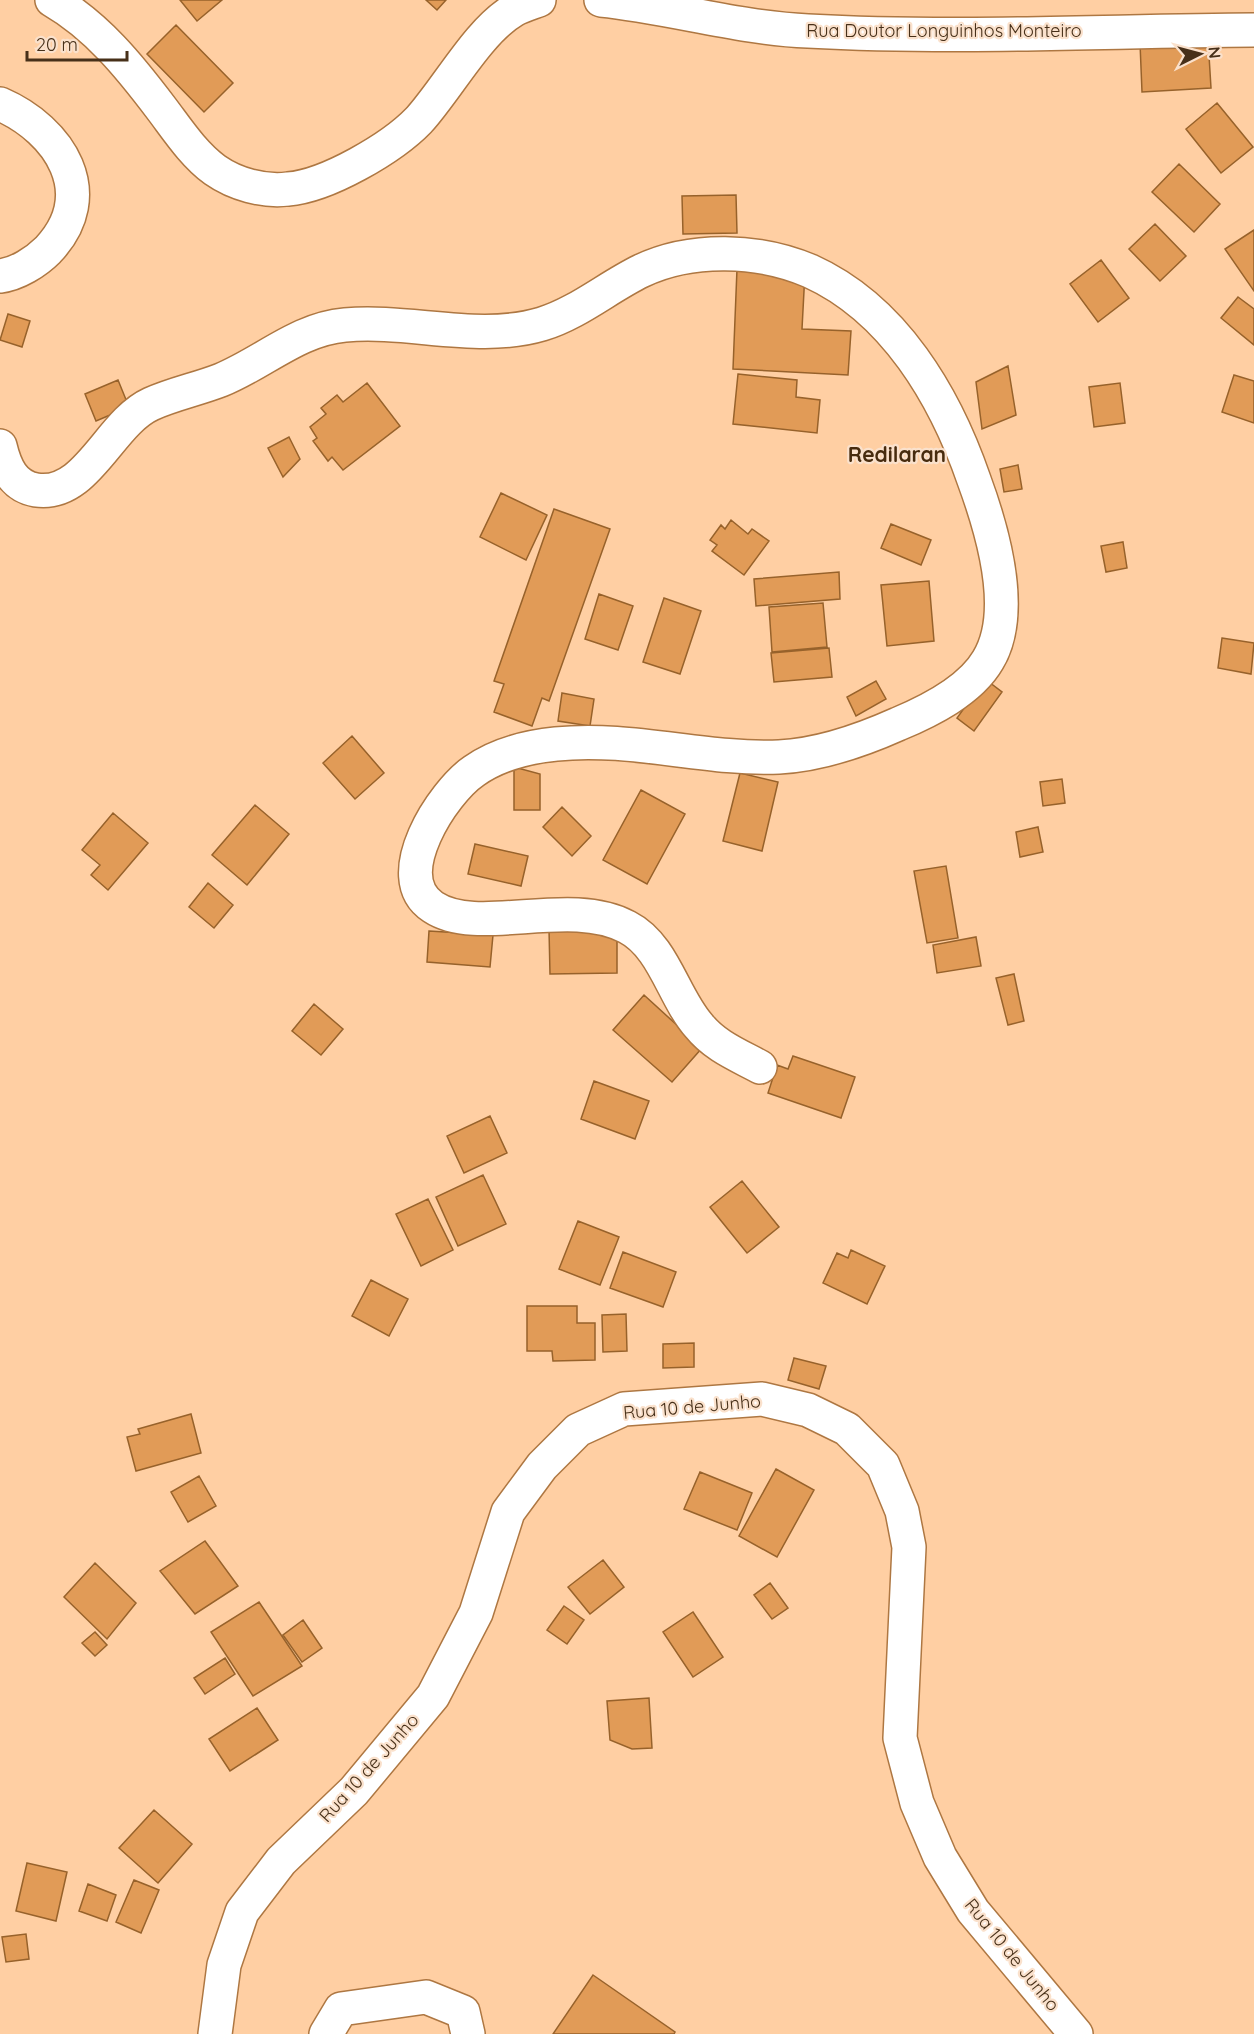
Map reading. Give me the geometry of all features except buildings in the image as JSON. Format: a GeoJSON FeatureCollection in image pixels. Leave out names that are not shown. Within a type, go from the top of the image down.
{"type":"FeatureCollection","features":[{"type":"Feature","properties":{"kind":"street"},"geometry":{"type":"LineString","coordinates":[[52,0],[75,13],[104,40],[135,74],[188,144],[215,170],[239,183],[263,189],[290,189],[332,175],[386,149],[418,121],[492,27],[514,10],[539,0]]}},
{"type":"Feature","properties":{"kind":"street","name":"Rua Doutor Longuinhos Monteiro"},"geometry":{"type":"LineString","coordinates":[[601,0],[805,31],[924,34],[1254,30]]}},
{"type":"Feature","properties":{"kind":"street"},"geometry":{"type":"LineString","coordinates":[[0,104],[21,115],[53,141],[70,174],[74,193],[72,210],[57,240],[31,264],[0,276]]}},
{"type":"Feature","properties":{"kind":"street"},"geometry":{"type":"LineString","coordinates":[[0,446],[5,465],[17,483],[32,490],[48,490],[72,482],[87,469],[113,435],[140,410],[225,379],[316,331],[354,324],[480,330],[537,326],[579,307],[643,270],[673,260],[727,254],[759,257],[793,264],[848,293],[916,360],[943,407],[972,473],[988,526],[1001,600],[999,630],[988,661],[969,682],[911,719],[866,738],[806,754],[749,756],[586,743],[556,744],[511,752],[472,772],[454,788],[427,831],[416,868],[417,884],[423,898],[435,909],[451,915],[477,918],[577,914],[597,916],[625,926],[650,947],[688,1014],[700,1028],[720,1045],[760,1067]]}},
{"type":"Feature","properties":{"kind":"street","name":"Rua 10 de Junho"},"geometry":{"type":"LineString","coordinates":[[215,2034],[224,1965],[242,1912],[280,1861],[354,1791],[433,1696],[476,1613],[508,1512],[542,1466],[578,1430],[624,1409],[762,1399],[807,1410],[847,1429],[883,1464],[902,1511],[909,1547],[900,1737],[917,1803],[940,1857],[973,1911],[1076,2034]]}},
{"type":"Feature","properties":{"kind":"street"},"geometry":{"type":"LineString","coordinates":[[326,2034],[341,2009],[426,1997],[463,2012],[468,2034]]}},
{"type":"Feature","properties":{"kind":"district","name":"Redilaran"},"geometry":{"type":"Point","coordinates":[897,455]}}]}
